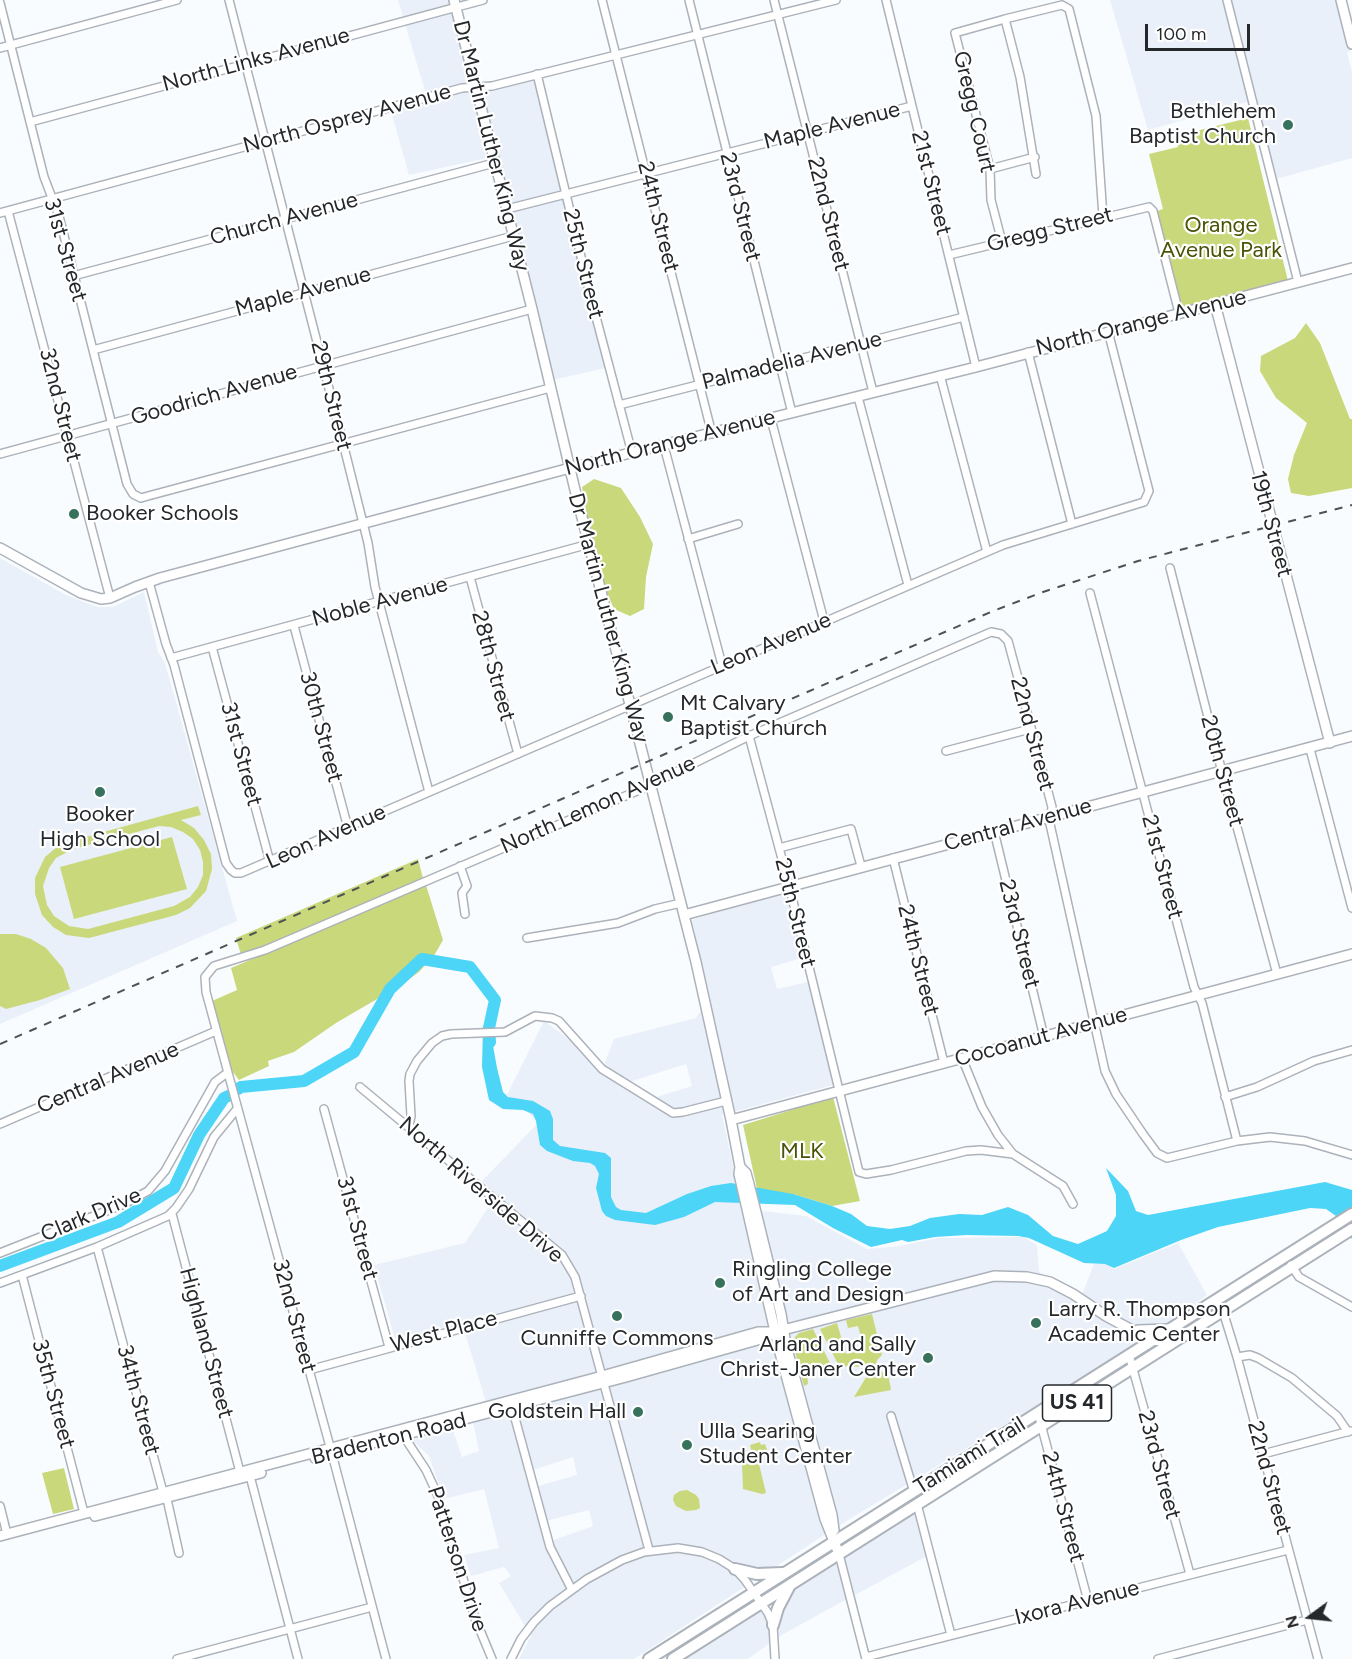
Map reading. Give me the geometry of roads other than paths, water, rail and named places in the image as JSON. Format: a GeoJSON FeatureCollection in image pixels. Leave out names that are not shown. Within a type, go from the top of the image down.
{"type":"FeatureCollection","features":[{"type":"Feature","properties":{"kind":"main road","name":"Tamiami Trail"},"geometry":{"type":"LineString","coordinates":[[649,1659],[1352,1214]]}},
{"type":"Feature","properties":{"kind":"main road","name":"Tamiami Trail"},"geometry":{"type":"LineString","coordinates":[[673,1659],[1352,1229]]}},
{"type":"Feature","properties":{"kind":"main road"},"geometry":{"type":"LineString","coordinates":[[917,1504],[920,1495],[934,1479]]}},
{"type":"Feature","properties":{"kind":"main road"},"geometry":{"type":"LineString","coordinates":[[895,1519],[914,1492]]}},
{"type":"Feature","properties":{"kind":"main road"},"geometry":{"type":"LineString","coordinates":[[735,1569],[757,1574],[786,1573]]}},
{"type":"Feature","properties":{"kind":"main road"},"geometry":{"type":"LineString","coordinates":[[773,1625],[778,1608],[790,1585]]}},
{"type":"Feature","properties":{"kind":"street"},"geometry":{"type":"LineString","coordinates":[[0,48],[177,0]]}},
{"type":"Feature","properties":{"kind":"street","name":"29th Street"},"geometry":{"type":"LineString","coordinates":[[229,0],[363,523],[379,602],[429,792]]}},
{"type":"Feature","properties":{"kind":"street","name":"North Links Avenue"},"geometry":{"type":"LineString","coordinates":[[30,122],[455,3],[483,0]]}},
{"type":"Feature","properties":{"kind":"street","name":"24th Street"},"geometry":{"type":"LineString","coordinates":[[602,0],[712,434]]}},
{"type":"Feature","properties":{"kind":"street","name":"23rd Street"},"geometry":{"type":"LineString","coordinates":[[689,0],[792,413]]}},
{"type":"Feature","properties":{"kind":"street","name":"22nd Street"},"geometry":{"type":"LineString","coordinates":[[774,0],[873,392]]}},
{"type":"Feature","properties":{"kind":"street","name":"North Osprey Avenue"},"geometry":{"type":"LineString","coordinates":[[0,213],[462,88],[492,86],[836,0]]}},
{"type":"Feature","properties":{"kind":"street","name":"21st Street"},"geometry":{"type":"LineString","coordinates":[[886,0],[976,367]]}},
{"type":"Feature","properties":{"kind":"street"},"geometry":{"type":"LineString","coordinates":[[1227,0],[1298,282]]}},
{"type":"Feature","properties":{"kind":"street"},"geometry":{"type":"LineString","coordinates":[[1341,0],[1352,44]]}},
{"type":"Feature","properties":{"kind":"street","name":"31st Street"},"geometry":{"type":"LineString","coordinates":[[0,3],[48,188],[59,216],[127,484],[133,494],[141,498],[343,444]]}},
{"type":"Feature","properties":{"kind":"street","name":"Dr Martin Luther King Way"},"geometry":{"type":"LineString","coordinates":[[455,3],[684,915],[779,1330],[825,1519],[839,1554]]}},
{"type":"Feature","properties":{"kind":"street"},"geometry":{"type":"LineString","coordinates":[[1036,174],[1020,77],[1005,19],[1065,6],[1069,9],[1096,116],[1103,217]]}},
{"type":"Feature","properties":{"kind":"street","name":"Gregg Court"},"geometry":{"type":"LineString","coordinates":[[1002,242],[992,200],[990,169],[955,33],[1005,19]]}},
{"type":"Feature","properties":{"kind":"street","name":"25th Street"},"geometry":{"type":"LineString","coordinates":[[537,74],[632,453]]}},
{"type":"Feature","properties":{"kind":"street","name":"Maple Avenue"},"geometry":{"type":"LineString","coordinates":[[507,209],[912,106]]}},
{"type":"Feature","properties":{"kind":"street"},"geometry":{"type":"LineString","coordinates":[[990,169],[1035,157]]}},
{"type":"Feature","properties":{"kind":"street","name":"Church Avenue"},"geometry":{"type":"LineString","coordinates":[[73,276],[495,163]]}},
{"type":"Feature","properties":{"kind":"street","name":"Gregg Street"},"geometry":{"type":"LineString","coordinates":[[949,255],[1145,206],[1151,208],[1179,313]]}},
{"type":"Feature","properties":{"kind":"street","name":"32nd Street"},"geometry":{"type":"LineString","coordinates":[[9,211],[110,598]]}},
{"type":"Feature","properties":{"kind":"street","name":"Maple Avenue"},"geometry":{"type":"LineString","coordinates":[[93,350],[513,236]]}},
{"type":"Feature","properties":{"kind":"street","name":"North Orange Avenue"},"geometry":{"type":"LineString","coordinates":[[110,598],[148,582],[570,468],[976,367],[1352,268]]}},
{"type":"Feature","properties":{"kind":"street","name":"19th Street"},"geometry":{"type":"LineString","coordinates":[[1215,304],[1330,743]]}},
{"type":"Feature","properties":{"kind":"street","name":"Goodrich Avenue"},"geometry":{"type":"LineString","coordinates":[[0,454],[532,309]]}},
{"type":"Feature","properties":{"kind":"street","name":"Palmadelia Avenue"},"geometry":{"type":"LineString","coordinates":[[619,405],[964,317]]}},
{"type":"Feature","properties":{"kind":"street","name":"Leon Avenue"},"geometry":{"type":"LineString","coordinates":[[171,658],[226,863],[228,868],[235,873],[246,872],[987,552],[1019,539],[1141,503],[1147,499],[1149,491],[1107,331]]}},
{"type":"Feature","properties":{"kind":"street"},"geometry":{"type":"LineString","coordinates":[[1028,352],[1072,524]]}},
{"type":"Feature","properties":{"kind":"street"},"geometry":{"type":"LineString","coordinates":[[940,375],[987,552]]}},
{"type":"Feature","properties":{"kind":"street"},"geometry":{"type":"LineString","coordinates":[[343,444],[550,388]]}},
{"type":"Feature","properties":{"kind":"street"},"geometry":{"type":"LineString","coordinates":[[858,397],[908,585]]}},
{"type":"Feature","properties":{"kind":"street"},"geometry":{"type":"LineString","coordinates":[[771,419],[824,621]]}},
{"type":"Feature","properties":{"kind":"street"},"geometry":{"type":"LineString","coordinates":[[664,446],[722,665]]}},
{"type":"Feature","properties":{"kind":"street"},"geometry":{"type":"LineString","coordinates":[[688,539],[738,524]]}},
{"type":"Feature","properties":{"kind":"street","name":"Noble Avenue"},"geometry":{"type":"LineString","coordinates":[[171,658],[589,544]]}},
{"type":"Feature","properties":{"kind":"street"},"geometry":{"type":"LineString","coordinates":[[0,548],[81,593],[101,599],[110,598]]}},
{"type":"Feature","properties":{"kind":"street","name":"20th Street"},"geometry":{"type":"LineString","coordinates":[[1170,568],[1276,974]]}},
{"type":"Feature","properties":{"kind":"street","name":"28th Street"},"geometry":{"type":"LineString","coordinates":[[470,577],[518,754]]}},
{"type":"Feature","properties":{"kind":"street"},"geometry":{"type":"LineString","coordinates":[[148,582],[171,658]]}},
{"type":"Feature","properties":{"kind":"street","name":"21st Street"},"geometry":{"type":"LineString","coordinates":[[1090,593],[1236,1140]]}},
{"type":"Feature","properties":{"kind":"street","name":"30th Street"},"geometry":{"type":"LineString","coordinates":[[294,626],[348,828]]}},
{"type":"Feature","properties":{"kind":"street","name":"22nd Street"},"geometry":{"type":"LineString","coordinates":[[991,632],[1001,634],[1008,641],[1052,807],[1050,824],[1094,1023],[1111,1086],[1157,1153],[1172,1158],[1255,1137],[1305,1141],[1352,1155]]}},
{"type":"Feature","properties":{"kind":"street","name":"North Lemon Avenue"},"geometry":{"type":"LineString","coordinates":[[206,974],[214,966],[265,950],[651,785],[749,736],[991,632]]}},
{"type":"Feature","properties":{"kind":"street","name":"31st Street"},"geometry":{"type":"LineString","coordinates":[[212,647],[270,862]]}},
{"type":"Feature","properties":{"kind":"street"},"geometry":{"type":"LineString","coordinates":[[946,751],[1030,729]]}},
{"type":"Feature","properties":{"kind":"street","name":"25th Street"},"geometry":{"type":"LineString","coordinates":[[749,736],[789,885],[858,1168],[862,1173],[891,1170],[966,1151],[981,1150],[1013,1154]]}},
{"type":"Feature","properties":{"kind":"street","name":"Central Avenue"},"geometry":{"type":"LineString","coordinates":[[684,915],[789,885],[1310,749],[1352,736]]}},
{"type":"Feature","properties":{"kind":"street"},"geometry":{"type":"LineString","coordinates":[[1310,749],[1352,908]]}},
{"type":"Feature","properties":{"kind":"street"},"geometry":{"type":"LineString","coordinates":[[779,849],[851,829],[861,866]]}},
{"type":"Feature","properties":{"kind":"street","name":"23rd Street"},"geometry":{"type":"LineString","coordinates":[[994,831],[1044,1036]]}},
{"type":"Feature","properties":{"kind":"street","name":"24th Street"},"geometry":{"type":"LineString","coordinates":[[893,858],[945,1063]]}},
{"type":"Feature","properties":{"kind":"street"},"geometry":{"type":"LineString","coordinates":[[460,866],[467,886],[462,893],[465,914]]}},
{"type":"Feature","properties":{"kind":"street"},"geometry":{"type":"LineString","coordinates":[[527,938],[618,923],[655,909],[681,903]]}},
{"type":"Feature","properties":{"kind":"street","name":"Cocoanut Avenue"},"geometry":{"type":"LineString","coordinates":[[731,1120],[1352,954]]}},
{"type":"Feature","properties":{"kind":"street","name":"32nd Street"},"geometry":{"type":"LineString","coordinates":[[206,974],[204,980],[206,992],[227,1073],[386,1659]]}},
{"type":"Feature","properties":{"kind":"street"},"geometry":{"type":"LineString","coordinates":[[409,1126],[411,1116],[410,1074],[417,1061],[432,1043],[442,1036],[451,1034],[494,1033],[509,1030],[532,1017],[552,1018],[566,1026],[586,1053],[602,1068],[673,1113],[726,1101]]}},
{"type":"Feature","properties":{"kind":"street","name":"Central Avenue"},"geometry":{"type":"LineString","coordinates":[[0,1124],[216,1031]]}},
{"type":"Feature","properties":{"kind":"street"},"geometry":{"type":"LineString","coordinates":[[1225,1097],[1257,1087],[1314,1061],[1352,1050]]}},
{"type":"Feature","properties":{"kind":"street"},"geometry":{"type":"LineString","coordinates":[[962,1058],[989,1121],[1013,1154],[1063,1186],[1073,1204]]}},
{"type":"Feature","properties":{"kind":"street","name":"Clark Drive"},"geometry":{"type":"LineString","coordinates":[[0,1253],[124,1204],[148,1191],[165,1171],[215,1082],[227,1073]]}},
{"type":"Feature","properties":{"kind":"street","name":"North Riverside Drive"},"geometry":{"type":"LineString","coordinates":[[360,1086],[562,1256],[575,1276],[649,1550]]}},
{"type":"Feature","properties":{"kind":"street"},"geometry":{"type":"LineString","coordinates":[[0,1283],[97,1247],[159,1222],[172,1214],[189,1189],[210,1143],[237,1109]]}},
{"type":"Feature","properties":{"kind":"street","name":"31st Street"},"geometry":{"type":"LineString","coordinates":[[324,1109],[389,1347]]}},
{"type":"Feature","properties":{"kind":"street","name":"Highland Street"},"geometry":{"type":"LineString","coordinates":[[172,1214],[240,1472]]}},
{"type":"Feature","properties":{"kind":"street","name":"34th Street"},"geometry":{"type":"LineString","coordinates":[[97,1247],[179,1553]]}},
{"type":"Feature","properties":{"kind":"street"},"geometry":{"type":"LineString","coordinates":[[1285,1256],[1299,1276],[1352,1307]]}},
{"type":"Feature","properties":{"kind":"street","name":"35th Street"},"geometry":{"type":"LineString","coordinates":[[22,1275],[84,1513]]}},
{"type":"Feature","properties":{"kind":"street","name":"Bradenton Road"},"geometry":{"type":"LineString","coordinates":[[0,1541],[240,1472],[402,1433],[761,1339],[779,1330],[988,1277],[1014,1275],[1038,1279],[1062,1288],[1132,1330],[1154,1340],[1172,1343]]}},
{"type":"Feature","properties":{"kind":"street","name":"West Place"},"geometry":{"type":"LineString","coordinates":[[309,1370],[580,1296]]}},
{"type":"Feature","properties":{"kind":"street","name":"22nd Street"},"geometry":{"type":"LineString","coordinates":[[1219,1298],[1318,1659]]}},
{"type":"Feature","properties":{"kind":"street","name":"Bradenton Road"},"geometry":{"type":"LineString","coordinates":[[1132,1330],[1171,1329]]}},
{"type":"Feature","properties":{"kind":"street","name":"23rd Street"},"geometry":{"type":"LineString","coordinates":[[1129,1355],[1190,1574]]}},
{"type":"Feature","properties":{"kind":"street"},"geometry":{"type":"LineString","coordinates":[[1237,1357],[1250,1355],[1258,1358],[1292,1378],[1337,1416],[1350,1431],[1263,1454]]}},
{"type":"Feature","properties":{"kind":"street","name":"Bradenton Road"},"geometry":{"type":"LineString","coordinates":[[402,1433],[512,1407],[603,1379]]}},
{"type":"Feature","properties":{"kind":"street"},"geometry":{"type":"LineString","coordinates":[[512,1407],[550,1547],[572,1590]]}},
{"type":"Feature","properties":{"kind":"street","name":"24th Street"},"geometry":{"type":"LineString","coordinates":[[1038,1413],[1088,1601]]}},
{"type":"Feature","properties":{"kind":"street"},"geometry":{"type":"LineString","coordinates":[[891,1416],[914,1492]]}},
{"type":"Feature","properties":{"kind":"street","name":"Patterson Drive"},"geometry":{"type":"LineString","coordinates":[[402,1433],[426,1470],[438,1496],[476,1618],[492,1659]]}},
{"type":"Feature","properties":{"kind":"street","name":"Bradenton Road"},"geometry":{"type":"LineString","coordinates":[[4,1535],[84,1513],[250,1476],[331,1451]]}},
{"type":"Feature","properties":{"kind":"street"},"geometry":{"type":"LineString","coordinates":[[250,1476],[298,1659]]}},
{"type":"Feature","properties":{"kind":"street"},"geometry":{"type":"LineString","coordinates":[[917,1504],[951,1635]]}},
{"type":"Feature","properties":{"kind":"street"},"geometry":{"type":"LineString","coordinates":[[0,1506],[4,1535]]}},
{"type":"Feature","properties":{"kind":"street"},"geometry":{"type":"LineString","coordinates":[[511,1659],[521,1639],[534,1622],[572,1590],[612,1565],[649,1550],[678,1548],[719,1559],[735,1569],[761,1603],[773,1625],[775,1659]]}},
{"type":"Feature","properties":{"kind":"street","name":"Ixora Avenue"},"geometry":{"type":"LineString","coordinates":[[866,1658],[1288,1550]]}},
{"type":"Feature","properties":{"kind":"street"},"geometry":{"type":"LineString","coordinates":[[839,1554],[866,1658]]}},
{"type":"Feature","properties":{"kind":"street"},"geometry":{"type":"LineString","coordinates":[[177,1659],[372,1607]]}},
{"type":"Feature","properties":{"kind":"street"},"geometry":{"type":"LineString","coordinates":[[1158,1659],[1307,1620]]}},
{"type":"Feature","properties":{"kind":"street"},"geometry":{"type":"LineString","coordinates":[[210,1651],[213,1659]]}},
{"type":"Feature","properties":{"kind":"water"},"geometry":{"type":"Polygon","coordinates":[[[483,1026],[494,1026],[492,1040],[503,1092],[508,1097],[533,1101],[550,1111],[553,1119],[553,1140],[560,1146],[605,1153],[611,1158],[611,1197],[616,1207],[621,1210],[646,1213],[687,1194],[711,1186],[731,1183],[793,1194],[851,1214],[867,1226],[890,1229],[910,1226],[930,1218],[959,1214],[982,1215],[1008,1207],[1028,1215],[1053,1236],[1078,1244],[1107,1231],[1116,1216],[1116,1195],[1106,1168],[1128,1191],[1136,1211],[1148,1215],[1325,1182],[1352,1190],[1352,1239],[1336,1216],[1326,1209],[1310,1208],[1218,1227],[1114,1268],[1105,1264],[1084,1263],[1029,1238],[1018,1236],[935,1237],[908,1242],[902,1240],[871,1247],[795,1205],[715,1202],[684,1217],[655,1225],[615,1220],[606,1216],[602,1211],[596,1188],[599,1174],[595,1166],[547,1151],[540,1145],[533,1114],[523,1110],[503,1109],[489,1100],[482,1067],[483,1026]]]}},
{"type":"Feature","properties":{"kind":"waterway"},"geometry":{"type":"LineString","coordinates":[[238,1089],[304,1081],[354,1052],[390,989],[422,959],[470,967],[495,1000],[489,1028],[490,1042]]}},
{"type":"Feature","properties":{"kind":"waterway"},"geometry":{"type":"LineString","coordinates":[[0,1266],[118,1222],[174,1188],[199,1135],[224,1098],[228,1096]]}},
{"type":"Feature","properties":{"kind":"railway"},"geometry":{"type":"LineString","coordinates":[[0,1044],[993,611],[1138,561],[1352,505]]}},
{"type":"Feature","properties":{"kind":"place","name":"Bethlehem Baptist Church"},"geometry":{"type":"Point","coordinates":[1288,125]}},
{"type":"Feature","properties":{"kind":"place","name":"Booker Schools"},"geometry":{"type":"Point","coordinates":[74,514]}},
{"type":"Feature","properties":{"kind":"place","name":"Mt Calvary Baptist Church"},"geometry":{"type":"Point","coordinates":[668,717]}},
{"type":"Feature","properties":{"kind":"place","name":"Booker High School"},"geometry":{"type":"Point","coordinates":[100,792]}},
{"type":"Feature","properties":{"kind":"place","name":"Ringling College of Art and Design"},"geometry":{"type":"Point","coordinates":[720,1283]}},
{"type":"Feature","properties":{"kind":"place","name":"Cunniffe Commons"},"geometry":{"type":"Point","coordinates":[617,1316]}},
{"type":"Feature","properties":{"kind":"place","name":"Larry R. Thompson Academic Center"},"geometry":{"type":"Point","coordinates":[1036,1323]}},
{"type":"Feature","properties":{"kind":"place","name":"Arland and Sally Christ-Janer Center"},"geometry":{"type":"Point","coordinates":[928,1358]}},
{"type":"Feature","properties":{"kind":"place","name":"Goldstein Hall"},"geometry":{"type":"Point","coordinates":[638,1412]}},
{"type":"Feature","properties":{"kind":"place","name":"Ulla Searing Student Center"},"geometry":{"type":"Point","coordinates":[687,1445]}},
{"type":"Feature","properties":{"kind":"park label","name":"Orange Avenue Park"},"geometry":{"type":"Point","coordinates":[1221,238]}},
{"type":"Feature","properties":{"kind":"park label","name":"MLK"},"geometry":{"type":"Point","coordinates":[802,1152]}}]}
